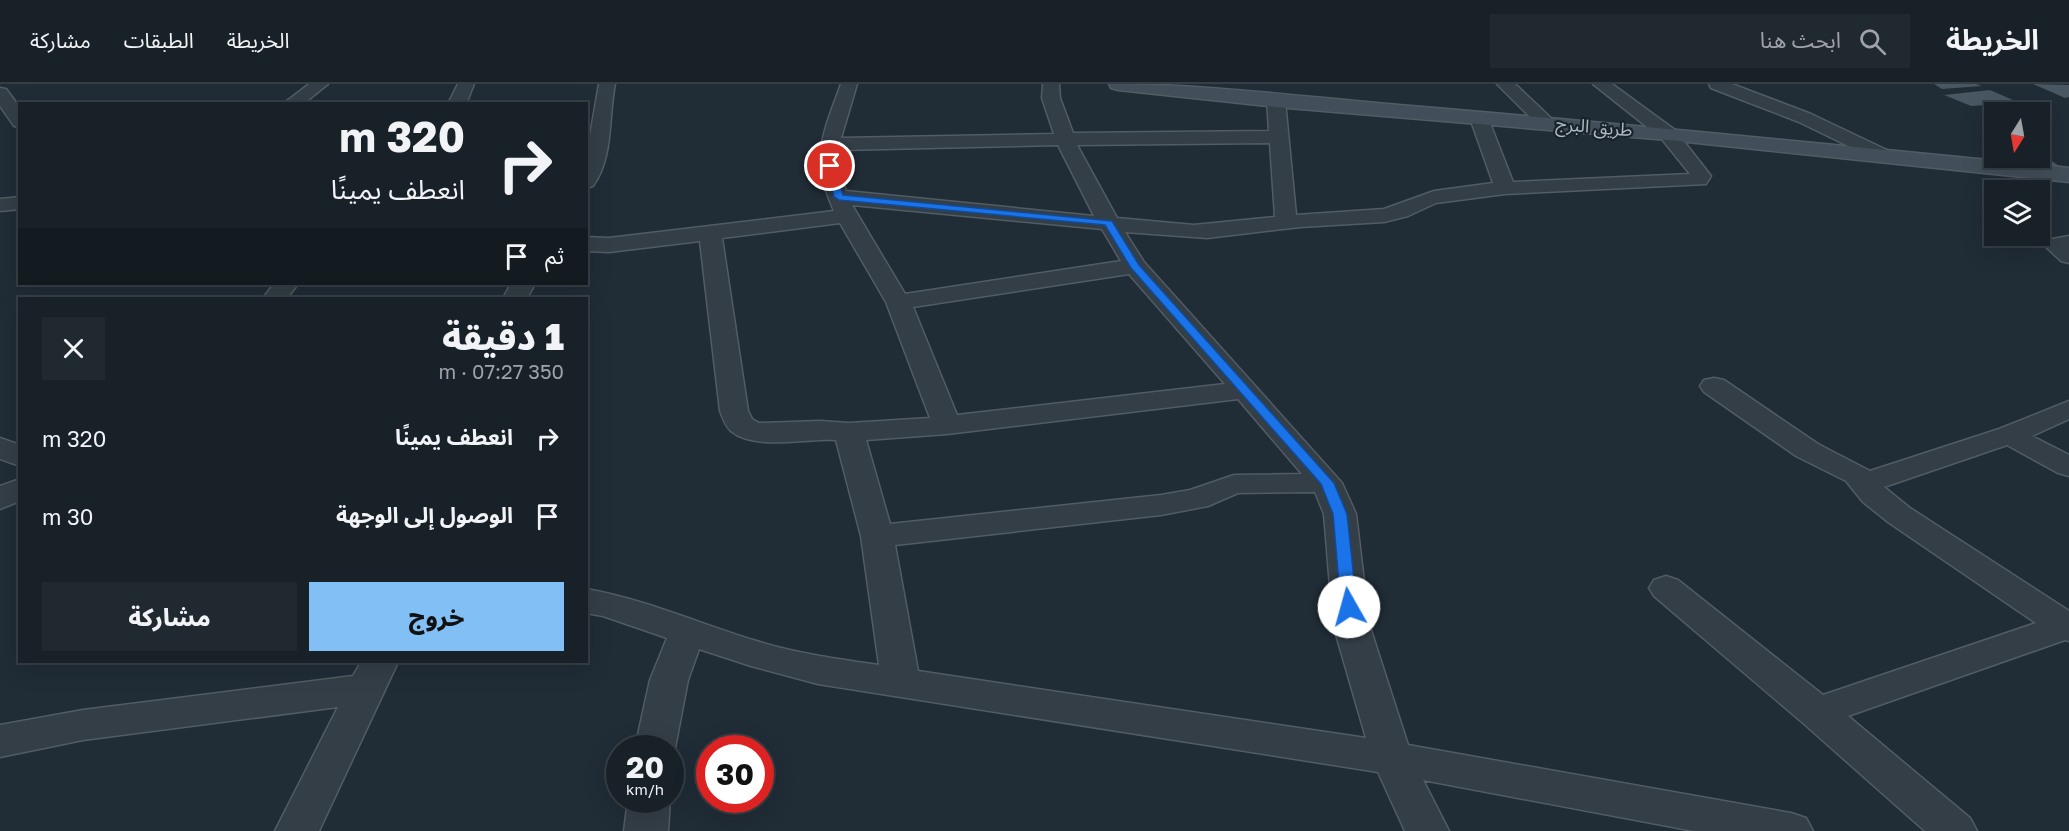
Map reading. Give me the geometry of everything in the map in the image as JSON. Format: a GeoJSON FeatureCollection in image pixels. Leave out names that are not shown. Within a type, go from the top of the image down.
{"type":"FeatureCollection","features":[{"type":"Feature","properties":{"kind":"street"},"geometry":{"type":"LineString","coordinates":[[294,102],[321,84]]}},
{"type":"Feature","properties":{"kind":"street"},"geometry":{"type":"LineString","coordinates":[[458,102],[466,84]]}},
{"type":"Feature","properties":{"kind":"street"},"geometry":{"type":"LineString","coordinates":[[589,173],[598,159],[593,122],[607,84]]}},
{"type":"Feature","properties":{"kind":"street"},"geometry":{"type":"LineString","coordinates":[[849,84],[832,144],[830,166],[844,207],[898,303],[947,425]]}},
{"type":"Feature","properties":{"kind":"street"},"geometry":{"type":"LineString","coordinates":[[1051,84],[1051,98],[1066,139],[1109,223],[1135,266],[1327,483],[1340,514],[1351,624],[1392,758],[1427,831]]}},
{"type":"Feature","properties":{"kind":"street","name":"طريق البرج"},"geometry":{"type":"LineString","coordinates":[[1118,84],[1280,92],[1306,103],[1668,134],[2069,175]]}},
{"type":"Feature","properties":{"kind":"street"},"geometry":{"type":"LineString","coordinates":[[1505,84],[1546,123]]}},
{"type":"Feature","properties":{"kind":"street"},"geometry":{"type":"LineString","coordinates":[[588,244],[609,245],[710,233],[844,207],[1109,223],[1194,232],[1236,231],[1286,222],[1395,213],[1423,200],[1505,188],[1700,180],[1701,176],[1697,169],[1668,134],[1601,84]]}},
{"type":"Feature","properties":{"kind":"street"},"geometry":{"type":"LineString","coordinates":[[1717,84],[1805,118],[1886,157]]}},
{"type":"Feature","properties":{"kind":"street"},"geometry":{"type":"LineString","coordinates":[[1280,92],[1279,138],[1286,222]]}},
{"type":"Feature","properties":{"kind":"street"},"geometry":{"type":"LineString","coordinates":[[0,93],[18,119]]}},
{"type":"Feature","properties":{"kind":"street"},"geometry":{"type":"LineString","coordinates":[[1479,118],[1505,188]]}},
{"type":"Feature","properties":{"kind":"street"},"geometry":{"type":"LineString","coordinates":[[0,129],[18,128]]}},
{"type":"Feature","properties":{"kind":"street"},"geometry":{"type":"LineString","coordinates":[[832,144],[1066,139],[1279,138]]}},
{"type":"Feature","properties":{"kind":"street"},"geometry":{"type":"LineString","coordinates":[[0,205],[18,203]]}},
{"type":"Feature","properties":{"kind":"street"},"geometry":{"type":"LineString","coordinates":[[710,233],[734,411],[740,424],[751,431],[768,433],[798,430],[849,432],[947,425],[1244,390]]}},
{"type":"Feature","properties":{"kind":"street"},"geometry":{"type":"LineString","coordinates":[[2069,243],[2055,245],[2069,256]]}},
{"type":"Feature","properties":{"kind":"street"},"geometry":{"type":"LineString","coordinates":[[898,303],[1135,266]]}},
{"type":"Feature","properties":{"kind":"street"},"geometry":{"type":"LineString","coordinates":[[275,297],[285,285]]}},
{"type":"Feature","properties":{"kind":"street"},"geometry":{"type":"LineString","coordinates":[[1714,386],[1807,450],[1845,468],[1865,483],[1874,495],[1899,516],[2067,627]]}},
{"type":"Feature","properties":{"kind":"street"},"geometry":{"type":"LineString","coordinates":[[1865,483],[2009,435],[2069,409]]}},
{"type":"Feature","properties":{"kind":"street"},"geometry":{"type":"LineString","coordinates":[[849,432],[877,536],[901,683]]}},
{"type":"Feature","properties":{"kind":"street"},"geometry":{"type":"LineString","coordinates":[[2009,435],[2069,467]]}},
{"type":"Feature","properties":{"kind":"street"},"geometry":{"type":"LineString","coordinates":[[0,447],[18,456]]}},
{"type":"Feature","properties":{"kind":"street"},"geometry":{"type":"LineString","coordinates":[[877,536],[1161,505],[1197,499],[1234,484],[1327,483]]}},
{"type":"Feature","properties":{"kind":"street"},"geometry":{"type":"LineString","coordinates":[[0,498],[18,489]]}},
{"type":"Feature","properties":{"kind":"street"},"geometry":{"type":"LineString","coordinates":[[1666,588],[1817,712],[1955,831]]}},
{"type":"Feature","properties":{"kind":"street"},"geometry":{"type":"LineString","coordinates":[[588,601],[608,605],[751,653],[807,667],[1392,758],[1791,831]]}},
{"type":"Feature","properties":{"kind":"street"},"geometry":{"type":"LineString","coordinates":[[1817,712],[2067,627]]}},
{"type":"Feature","properties":{"kind":"street"},"geometry":{"type":"LineString","coordinates":[[658,735],[669,680],[688,631]]}},
{"type":"Feature","properties":{"kind":"street"},"geometry":{"type":"LineString","coordinates":[[0,741],[373,676]]}},
{"type":"Feature","properties":{"kind":"street"},"geometry":{"type":"LineString","coordinates":[[297,831],[373,676]]}},
{"type":"Feature","properties":{"kind":"street"},"geometry":{"type":"LineString","coordinates":[[646,831],[648,813]]}},
{"type":"Feature","properties":{"kind":"building"},"geometry":{"type":"Polygon","coordinates":[[[1934,84],[1976,84],[1982,86],[1942,89],[1934,84]]]}},
{"type":"Feature","properties":{"kind":"building"},"geometry":{"type":"Polygon","coordinates":[[[2033,84],[2069,85],[2069,97],[2065,98],[2033,84]]]}},
{"type":"Feature","properties":{"kind":"building"},"geometry":{"type":"Polygon","coordinates":[[[1990,90],[2018,102],[1984,102],[1984,105],[1971,106],[1944,95],[1990,90]]]}},
{"type":"Feature","properties":{"kind":"building"},"geometry":{"type":"Polygon","coordinates":[[[2050,160],[2064,169],[2050,168],[2050,160]]]}},
{"type":"Feature","properties":{"kind":"route"},"geometry":{"type":"LineString","coordinates":[[830,166],[839,197],[1109,223],[1135,266],[1327,483],[1340,514],[1349,607]]}}]}
